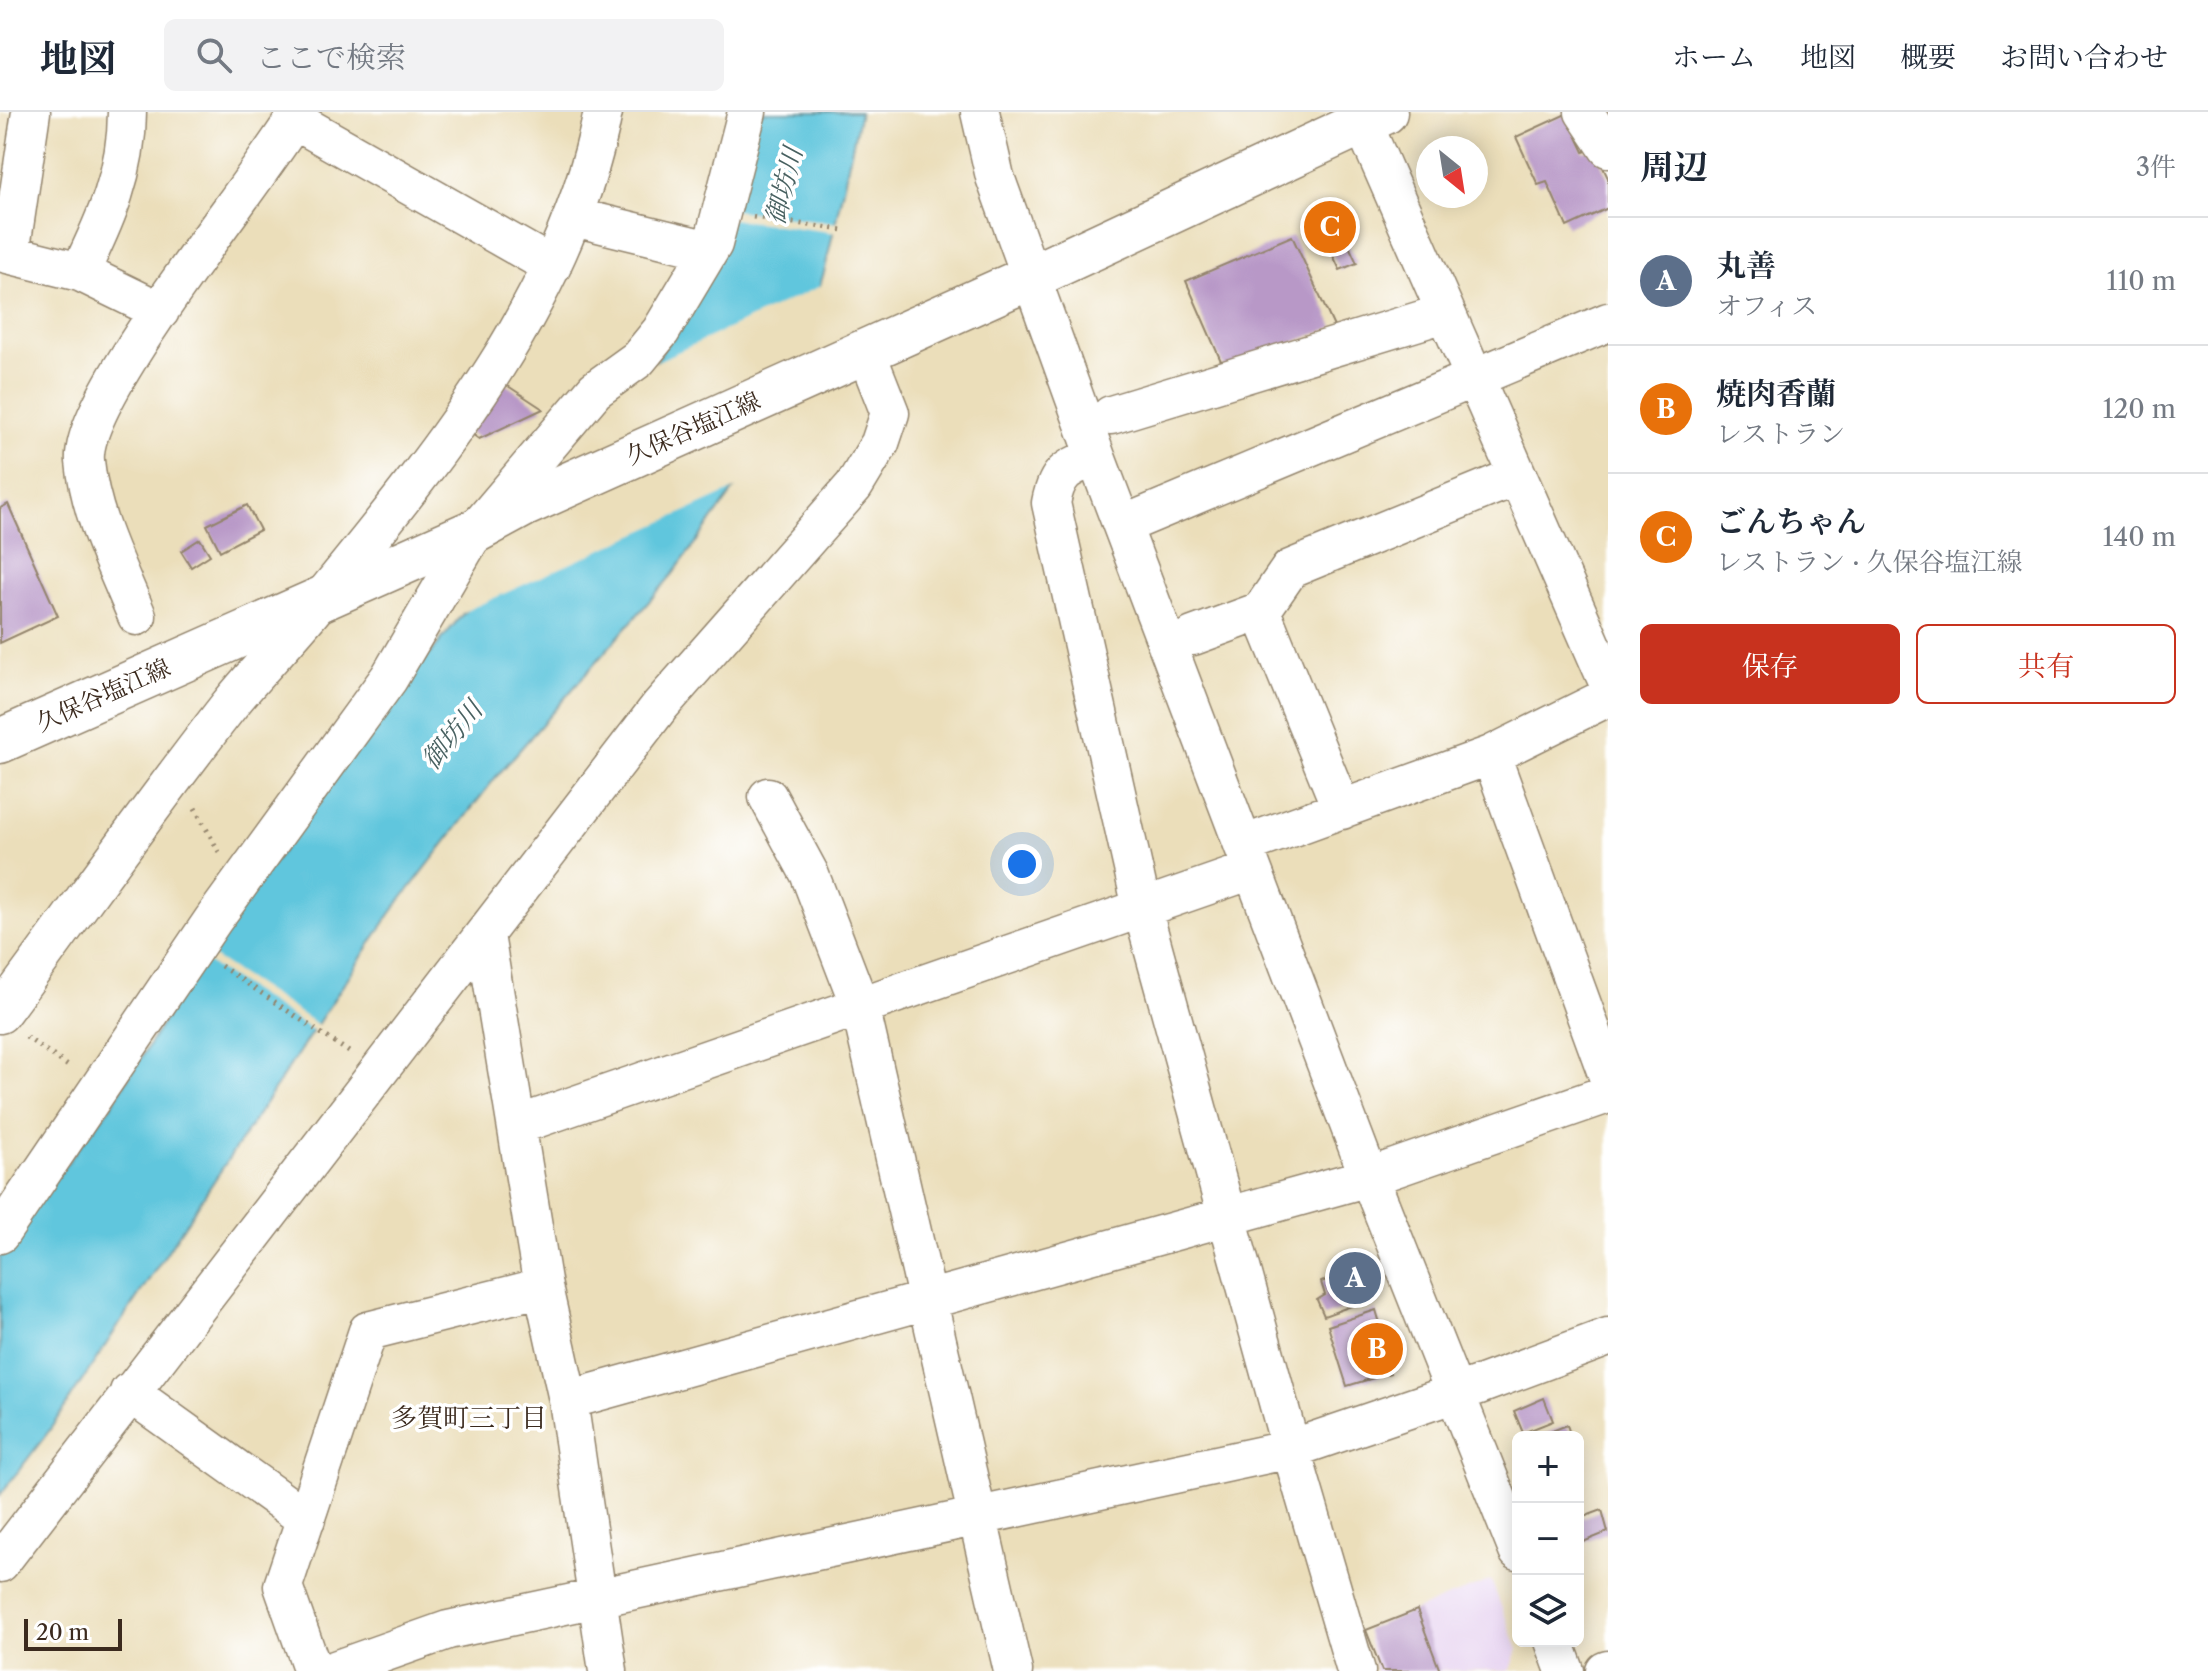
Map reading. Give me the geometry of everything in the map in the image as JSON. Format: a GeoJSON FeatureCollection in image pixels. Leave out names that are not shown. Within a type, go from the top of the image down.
{"type":"FeatureCollection","features":[{"type":"Feature","properties":{"kind":"main road","name":"久保谷塩江線"},"geometry":{"type":"LineString","coordinates":[[0,741],[475,531],[525,504],[1033,276],[1368,115]]}},
{"type":"Feature","properties":{"kind":"street"},"geometry":{"type":"LineString","coordinates":[[80,272],[112,206],[127,133],[127,112]]}},
{"type":"Feature","properties":{"kind":"street"},"geometry":{"type":"LineString","coordinates":[[6,1021],[228,707],[321,600],[445,439],[531,309],[574,217],[595,150],[603,112]]}},
{"type":"Feature","properties":{"kind":"street"},"geometry":{"type":"LineString","coordinates":[[0,1234],[237,889],[395,669],[475,531],[595,390],[638,359],[661,331],[709,250],[747,112]]}},
{"type":"Feature","properties":{"kind":"street"},"geometry":{"type":"LineString","coordinates":[[980,112],[995,177],[1096,457],[1369,1177],[1512,1536]]}},
{"type":"Feature","properties":{"kind":"street"},"geometry":{"type":"LineString","coordinates":[[1584,112],[1608,148]]}},
{"type":"Feature","properties":{"kind":"street"},"geometry":{"type":"LineString","coordinates":[[1368,115],[1445,313],[1608,682]]}},
{"type":"Feature","properties":{"kind":"street"},"geometry":{"type":"LineString","coordinates":[[137,616],[92,504],[84,458],[92,421],[160,311],[296,116],[552,266]]}},
{"type":"Feature","properties":{"kind":"street"},"geometry":{"type":"LineString","coordinates":[[21,118],[5,253],[80,272],[160,311]]}},
{"type":"Feature","properties":{"kind":"street"},"geometry":{"type":"LineString","coordinates":[[574,217],[709,250]]}},
{"type":"Feature","properties":{"kind":"street"},"geometry":{"type":"LineString","coordinates":[[1111,415],[1445,313]]}},
{"type":"Feature","properties":{"kind":"street"},"geometry":{"type":"LineString","coordinates":[[1123,525],[1608,322]]}},
{"type":"Feature","properties":{"kind":"street"},"geometry":{"type":"LineString","coordinates":[[0,1563],[660,706],[854,486],[880,443],[890,413],[866,352]]}},
{"type":"Feature","properties":{"kind":"street"},"geometry":{"type":"LineString","coordinates":[[1096,457],[1072,465],[1056,480],[1051,503],[1142,908],[1291,1449],[1356,1671]]}},
{"type":"Feature","properties":{"kind":"street"},"geometry":{"type":"LineString","coordinates":[[1193,636],[1261,611],[1290,569],[1517,476]]}},
{"type":"Feature","properties":{"kind":"street"},"geometry":{"type":"LineString","coordinates":[[1261,611],[1342,810]]}},
{"type":"Feature","properties":{"kind":"street"},"geometry":{"type":"LineString","coordinates":[[518,1125],[1142,908],[1342,810],[1491,755],[1608,697]]}},
{"type":"Feature","properties":{"kind":"street"},"geometry":{"type":"LineString","coordinates":[[1491,755],[1608,1076]]}},
{"type":"Feature","properties":{"kind":"street"},"geometry":{"type":"LineString","coordinates":[[768,797],[809,873],[860,1006],[1013,1671]]}},
{"type":"Feature","properties":{"kind":"street"},"geometry":{"type":"LineString","coordinates":[[485,935],[543,1287],[568,1400],[608,1671]]}},
{"type":"Feature","properties":{"kind":"street"},"geometry":{"type":"LineString","coordinates":[[568,1400],[1369,1177],[1608,1094]]}},
{"type":"Feature","properties":{"kind":"street"},"geometry":{"type":"LineString","coordinates":[[313,1671],[283,1586],[368,1331],[543,1287]]}},
{"type":"Feature","properties":{"kind":"street"},"geometry":{"type":"LineString","coordinates":[[332,1671],[448,1630],[1291,1449],[1608,1337]]}},
{"type":"Feature","properties":{"kind":"street"},"geometry":{"type":"LineString","coordinates":[[129,1392],[306,1519]]}},
{"type":"Feature","properties":{"kind":"street"},"geometry":{"type":"LineString","coordinates":[[1556,1647],[1565,1671]]}},
{"type":"Feature","properties":{"kind":"path"},"geometry":{"type":"LineString","coordinates":[[740,215],[840,229]]}},
{"type":"Feature","properties":{"kind":"path"},"geometry":{"type":"LineString","coordinates":[[181,771],[194,808],[237,889]]}},
{"type":"Feature","properties":{"kind":"path"},"geometry":{"type":"LineString","coordinates":[[214,962],[317,1029]]}},
{"type":"Feature","properties":{"kind":"path"},"geometry":{"type":"LineString","coordinates":[[6,1021],[101,1090]]}},
{"type":"Feature","properties":{"kind":"shaded area"},"geometry":{"type":"Polygon","coordinates":[[[1491,1580],[1512,1634],[1512,1647],[1518,1649],[1511,1670],[1376,1671],[1366,1630],[1491,1580]]]}},
{"type":"Feature","properties":{"kind":"water","name":"御坊川"},"geometry":{"type":"Polygon","coordinates":[[[754,112],[860,112],[825,269],[784,401],[749,469],[673,574],[496,777],[390,914],[49,1431],[0,1495],[0,1250],[111,1106],[189,980],[383,711],[607,438],[667,344],[754,112]]]}},
{"type":"Feature","properties":{"kind":"pier"},"geometry":{"type":"Polygon","coordinates":[[[726,209],[838,223],[837,233],[725,218],[726,209]]]}},
{"type":"Feature","properties":{"kind":"pier"},"geometry":{"type":"Polygon","coordinates":[[[825,284],[788,402],[742,486],[461,613],[604,435],[649,365],[825,284]]]}},
{"type":"Feature","properties":{"kind":"pier"},"geometry":{"type":"Polygon","coordinates":[[[204,951],[320,1026],[315,1032],[199,957],[204,951]]]}},
{"type":"Feature","properties":{"kind":"building"},"geometry":{"type":"Polygon","coordinates":[[[1566,114],[1584,152],[1594,148],[1608,178],[1608,208],[1567,227],[1547,182],[1538,185],[1516,137],[1566,114]]]}},
{"type":"Feature","properties":{"kind":"building"},"geometry":{"type":"Polygon","coordinates":[[[1334,214],[1357,263],[1340,270],[1317,222],[1334,214]]]}},
{"type":"Feature","properties":{"kind":"building"},"geometry":{"type":"Polygon","coordinates":[[[1292,236],[1334,327],[1224,368],[1186,281],[1292,236]]]}},
{"type":"Feature","properties":{"kind":"building"},"geometry":{"type":"Polygon","coordinates":[[[502,382],[543,409],[479,439],[468,431],[502,382]]]}},
{"type":"Feature","properties":{"kind":"building"},"geometry":{"type":"Polygon","coordinates":[[[8,504],[58,616],[0,643],[0,508],[8,504]]]}},
{"type":"Feature","properties":{"kind":"building"},"geometry":{"type":"Polygon","coordinates":[[[247,505],[260,530],[220,551],[207,525],[247,505]]]}},
{"type":"Feature","properties":{"kind":"building"},"geometry":{"type":"Polygon","coordinates":[[[200,539],[210,555],[191,567],[181,551],[200,539]]]}},
{"type":"Feature","properties":{"kind":"building"},"geometry":{"type":"Polygon","coordinates":[[[1368,1264],[1379,1296],[1324,1316],[1317,1300],[1325,1295],[1321,1282],[1368,1264]]]}},
{"type":"Feature","properties":{"kind":"building"},"geometry":{"type":"Polygon","coordinates":[[[1376,1310],[1391,1360],[1386,1363],[1390,1373],[1347,1386],[1328,1326],[1376,1310]]]}},
{"type":"Feature","properties":{"kind":"building"},"geometry":{"type":"Polygon","coordinates":[[[1544,1398],[1553,1421],[1522,1431],[1514,1411],[1544,1398]]]}},
{"type":"Feature","properties":{"kind":"building"},"geometry":{"type":"Polygon","coordinates":[[[1567,1425],[1569,1431],[1552,1431],[1567,1425]]]}},
{"type":"Feature","properties":{"kind":"building"},"geometry":{"type":"Polygon","coordinates":[[[1602,1510],[1608,1532],[1584,1542],[1584,1517],[1602,1510]]]}},
{"type":"Feature","properties":{"kind":"building"},"geometry":{"type":"Polygon","coordinates":[[[1417,1610],[1440,1671],[1382,1671],[1366,1630],[1417,1610]]]}},
{"type":"Feature","properties":{"kind":"place","name":"ごんちゃん"},"geometry":{"type":"Point","coordinates":[1330,227]}},
{"type":"Feature","properties":{"kind":"place","name":"丸善"},"geometry":{"type":"Point","coordinates":[1355,1278]}},
{"type":"Feature","properties":{"kind":"place","name":"焼肉香蘭"},"geometry":{"type":"Point","coordinates":[1377,1349]}},
{"type":"Feature","properties":{"kind":"district","name":"多賀町三丁目"},"geometry":{"type":"Point","coordinates":[469,1418]}}]}
